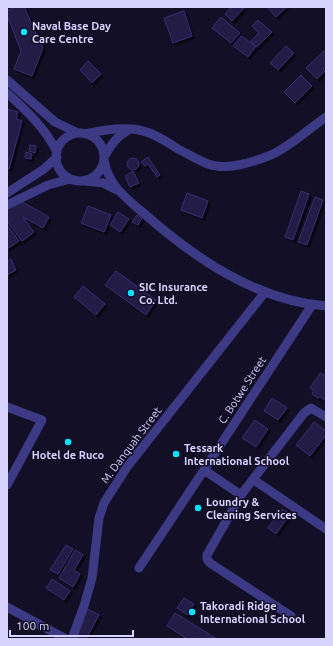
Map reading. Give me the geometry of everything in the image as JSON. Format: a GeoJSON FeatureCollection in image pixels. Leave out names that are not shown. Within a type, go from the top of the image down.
{"type":"FeatureCollection","features":[{"type":"Feature","properties":{"kind":"street"},"geometry":{"type":"LineString","coordinates":[[7,80],[55,122],[82,134],[93,136],[103,149],[106,171],[118,191]]}},
{"type":"Feature","properties":{"kind":"street"},"geometry":{"type":"LineString","coordinates":[[7,93],[34,118],[51,139],[57,154],[60,170],[70,178],[77,181],[103,184],[118,191],[191,253],[226,274],[265,292],[312,305],[326,306]]}},
{"type":"Feature","properties":{"kind":"street"},"geometry":{"type":"LineString","coordinates":[[7,193],[44,169],[57,154],[60,145],[71,135],[129,129],[142,130],[209,164],[222,166],[250,162],[271,155],[289,145],[309,128],[326,117]]}},
{"type":"Feature","properties":{"kind":"street"},"geometry":{"type":"LineString","coordinates":[[84,181],[90,179],[101,170],[104,158],[111,144],[119,135],[129,129]]}},
{"type":"Feature","properties":{"kind":"street"},"geometry":{"type":"LineString","coordinates":[[7,205],[48,185],[70,178]]}},
{"type":"Feature","properties":{"kind":"street","name":"M. Danquah Street"},"geometry":{"type":"LineString","coordinates":[[72,639],[92,578],[99,518],[104,503],[127,467],[265,292]]}},
{"type":"Feature","properties":{"kind":"street","name":"C. Botwe Street"},"geometry":{"type":"LineString","coordinates":[[139,568],[312,305]]}},
{"type":"Feature","properties":{"kind":"street"},"geometry":{"type":"LineString","coordinates":[[7,407],[42,420],[7,485]]}},
{"type":"Feature","properties":{"kind":"street"},"geometry":{"type":"LineString","coordinates":[[290,616],[210,563],[207,559],[207,555],[241,495],[308,409],[314,409],[326,417]]}},
{"type":"Feature","properties":{"kind":"street"},"geometry":{"type":"LineString","coordinates":[[204,470],[241,495]]}},
{"type":"Feature","properties":{"kind":"street"},"geometry":{"type":"LineString","coordinates":[[254,480],[326,529]]}},
{"type":"Feature","properties":{"kind":"street"},"geometry":{"type":"LineString","coordinates":[[7,607],[66,639]]}},
{"type":"Feature","properties":{"kind":"building","name":"Naval Base Day Care Centre"},"geometry":{"type":"Polygon","coordinates":[[[15,7],[24,7],[43,48],[32,76],[14,69],[21,51],[7,15],[7,11],[15,7]]]}},
{"type":"Feature","properties":{"kind":"building"},"geometry":{"type":"Polygon","coordinates":[[[231,7],[244,8],[232,21],[225,14],[231,7]]]}},
{"type":"Feature","properties":{"kind":"building"},"geometry":{"type":"Polygon","coordinates":[[[287,7],[276,17],[268,8],[287,7]]]}},
{"type":"Feature","properties":{"kind":"building"},"geometry":{"type":"Polygon","coordinates":[[[184,11],[192,36],[173,43],[164,18],[184,11]]]}},
{"type":"Feature","properties":{"kind":"building"},"geometry":{"type":"Polygon","coordinates":[[[221,17],[240,33],[231,43],[212,28],[221,17]]]}},
{"type":"Feature","properties":{"kind":"building"},"geometry":{"type":"Polygon","coordinates":[[[258,20],[272,32],[257,47],[251,41],[259,33],[252,26],[258,20]]]}},
{"type":"Feature","properties":{"kind":"building"},"geometry":{"type":"Polygon","coordinates":[[[241,36],[256,46],[248,57],[233,46],[241,36]]]}},
{"type":"Feature","properties":{"kind":"building"},"geometry":{"type":"Polygon","coordinates":[[[286,46],[294,53],[278,70],[270,63],[286,46]]]}},
{"type":"Feature","properties":{"kind":"building"},"geometry":{"type":"Polygon","coordinates":[[[325,50],[326,67],[323,69],[325,71],[317,79],[306,68],[325,50]]]}},
{"type":"Feature","properties":{"kind":"building"},"geometry":{"type":"Polygon","coordinates":[[[88,61],[101,74],[92,83],[80,70],[88,61]]]}},
{"type":"Feature","properties":{"kind":"building"},"geometry":{"type":"Polygon","coordinates":[[[301,75],[312,86],[295,103],[284,92],[301,75]]]}},
{"type":"Feature","properties":{"kind":"building"},"geometry":{"type":"Polygon","coordinates":[[[7,109],[18,112],[16,119],[22,121],[9,169],[7,169],[7,109]]]}},
{"type":"Feature","properties":{"kind":"building"},"geometry":{"type":"Polygon","coordinates":[[[30,145],[36,146],[35,153],[29,151],[30,145]]]}},
{"type":"Feature","properties":{"kind":"building"},"geometry":{"type":"Polygon","coordinates":[[[26,152],[32,154],[31,159],[25,158],[26,152]]]}},
{"type":"Feature","properties":{"kind":"building"},"geometry":{"type":"Polygon","coordinates":[[[148,157],[160,175],[157,177],[148,164],[145,166],[141,162],[148,157]]]}},
{"type":"Feature","properties":{"kind":"building"},"geometry":{"type":"Polygon","coordinates":[[[131,158],[135,158],[139,164],[135,170],[131,170],[127,166],[127,162],[131,158]]]}},
{"type":"Feature","properties":{"kind":"building"},"geometry":{"type":"Polygon","coordinates":[[[133,171],[139,183],[130,187],[125,176],[133,171]]]}},
{"type":"Feature","properties":{"kind":"building"},"geometry":{"type":"Polygon","coordinates":[[[301,191],[309,194],[293,240],[285,237],[301,191]]]}},
{"type":"Feature","properties":{"kind":"building"},"geometry":{"type":"Polygon","coordinates":[[[187,193],[208,201],[202,218],[181,210],[187,193]]]}},
{"type":"Feature","properties":{"kind":"building"},"geometry":{"type":"Polygon","coordinates":[[[315,197],[323,200],[307,245],[298,242],[315,197]]]}},
{"type":"Feature","properties":{"kind":"building"},"geometry":{"type":"Polygon","coordinates":[[[19,200],[49,217],[43,228],[23,217],[34,232],[22,241],[7,221],[7,208],[19,200]]]}},
{"type":"Feature","properties":{"kind":"building"},"geometry":{"type":"Polygon","coordinates":[[[88,206],[111,215],[104,232],[81,223],[88,206]]]}},
{"type":"Feature","properties":{"kind":"building"},"geometry":{"type":"Polygon","coordinates":[[[118,212],[129,219],[120,232],[110,225],[118,212]]]}},
{"type":"Feature","properties":{"kind":"building"},"geometry":{"type":"Polygon","coordinates":[[[137,215],[142,218],[138,225],[132,222],[137,215]]]}},
{"type":"Feature","properties":{"kind":"building"},"geometry":{"type":"Polygon","coordinates":[[[7,225],[19,241],[7,249],[7,225]]]}},
{"type":"Feature","properties":{"kind":"building"},"geometry":{"type":"Polygon","coordinates":[[[11,259],[16,270],[7,275],[7,261],[11,259]]]}},
{"type":"Feature","properties":{"kind":"building","name":"SIC Insurance Co. Ltd."},"geometry":{"type":"Polygon","coordinates":[[[116,271],[156,300],[146,315],[105,285],[116,271]]]}},
{"type":"Feature","properties":{"kind":"building"},"geometry":{"type":"Polygon","coordinates":[[[83,286],[105,304],[96,315],[74,297],[83,286]]]}},
{"type":"Feature","properties":{"kind":"building"},"geometry":{"type":"Polygon","coordinates":[[[320,373],[326,376],[325,400],[312,394],[314,390],[310,388],[320,373]]]}},
{"type":"Feature","properties":{"kind":"building"},"geometry":{"type":"Polygon","coordinates":[[[272,398],[287,408],[278,420],[264,411],[272,398]]]}},
{"type":"Feature","properties":{"kind":"building"},"geometry":{"type":"Polygon","coordinates":[[[255,420],[268,429],[256,447],[242,438],[255,420]]]}},
{"type":"Feature","properties":{"kind":"building"},"geometry":{"type":"Polygon","coordinates":[[[314,422],[326,431],[326,435],[310,456],[296,445],[314,422]]]}},
{"type":"Feature","properties":{"kind":"building"},"geometry":{"type":"Polygon","coordinates":[[[282,509],[290,514],[276,534],[268,528],[282,509]]]}},
{"type":"Feature","properties":{"kind":"building"},"geometry":{"type":"Polygon","coordinates":[[[66,545],[73,549],[58,574],[50,570],[66,545]]]}},
{"type":"Feature","properties":{"kind":"building"},"geometry":{"type":"Polygon","coordinates":[[[75,550],[83,555],[74,570],[80,574],[73,587],[59,578],[75,550]]]}},
{"type":"Feature","properties":{"kind":"building"},"geometry":{"type":"Polygon","coordinates":[[[52,579],[70,591],[64,600],[46,588],[52,579]]]}},
{"type":"Feature","properties":{"kind":"building"},"geometry":{"type":"Polygon","coordinates":[[[184,598],[194,604],[187,615],[177,608],[184,598]]]}},
{"type":"Feature","properties":{"kind":"building"},"geometry":{"type":"Polygon","coordinates":[[[87,609],[99,615],[86,639],[76,639],[87,609]]]}},
{"type":"Feature","properties":{"kind":"building"},"geometry":{"type":"Polygon","coordinates":[[[175,613],[217,639],[187,639],[167,626],[175,613]]]}},
{"type":"Feature","properties":{"kind":"place","name":"Naval Base Day Care Centre"},"geometry":{"type":"Point","coordinates":[24,32]}},
{"type":"Feature","properties":{"kind":"place","name":"SIC Insurance Co. Ltd."},"geometry":{"type":"Point","coordinates":[131,293]}},
{"type":"Feature","properties":{"kind":"place","name":"Hotel de Ruco"},"geometry":{"type":"Point","coordinates":[68,442]}},
{"type":"Feature","properties":{"kind":"place","name":"Tessark International School"},"geometry":{"type":"Point","coordinates":[176,454]}},
{"type":"Feature","properties":{"kind":"place","name":"Loundry & Cleaning Services"},"geometry":{"type":"Point","coordinates":[198,508]}},
{"type":"Feature","properties":{"kind":"place","name":"Takoradi Ridge International School"},"geometry":{"type":"Point","coordinates":[192,612]}}]}
